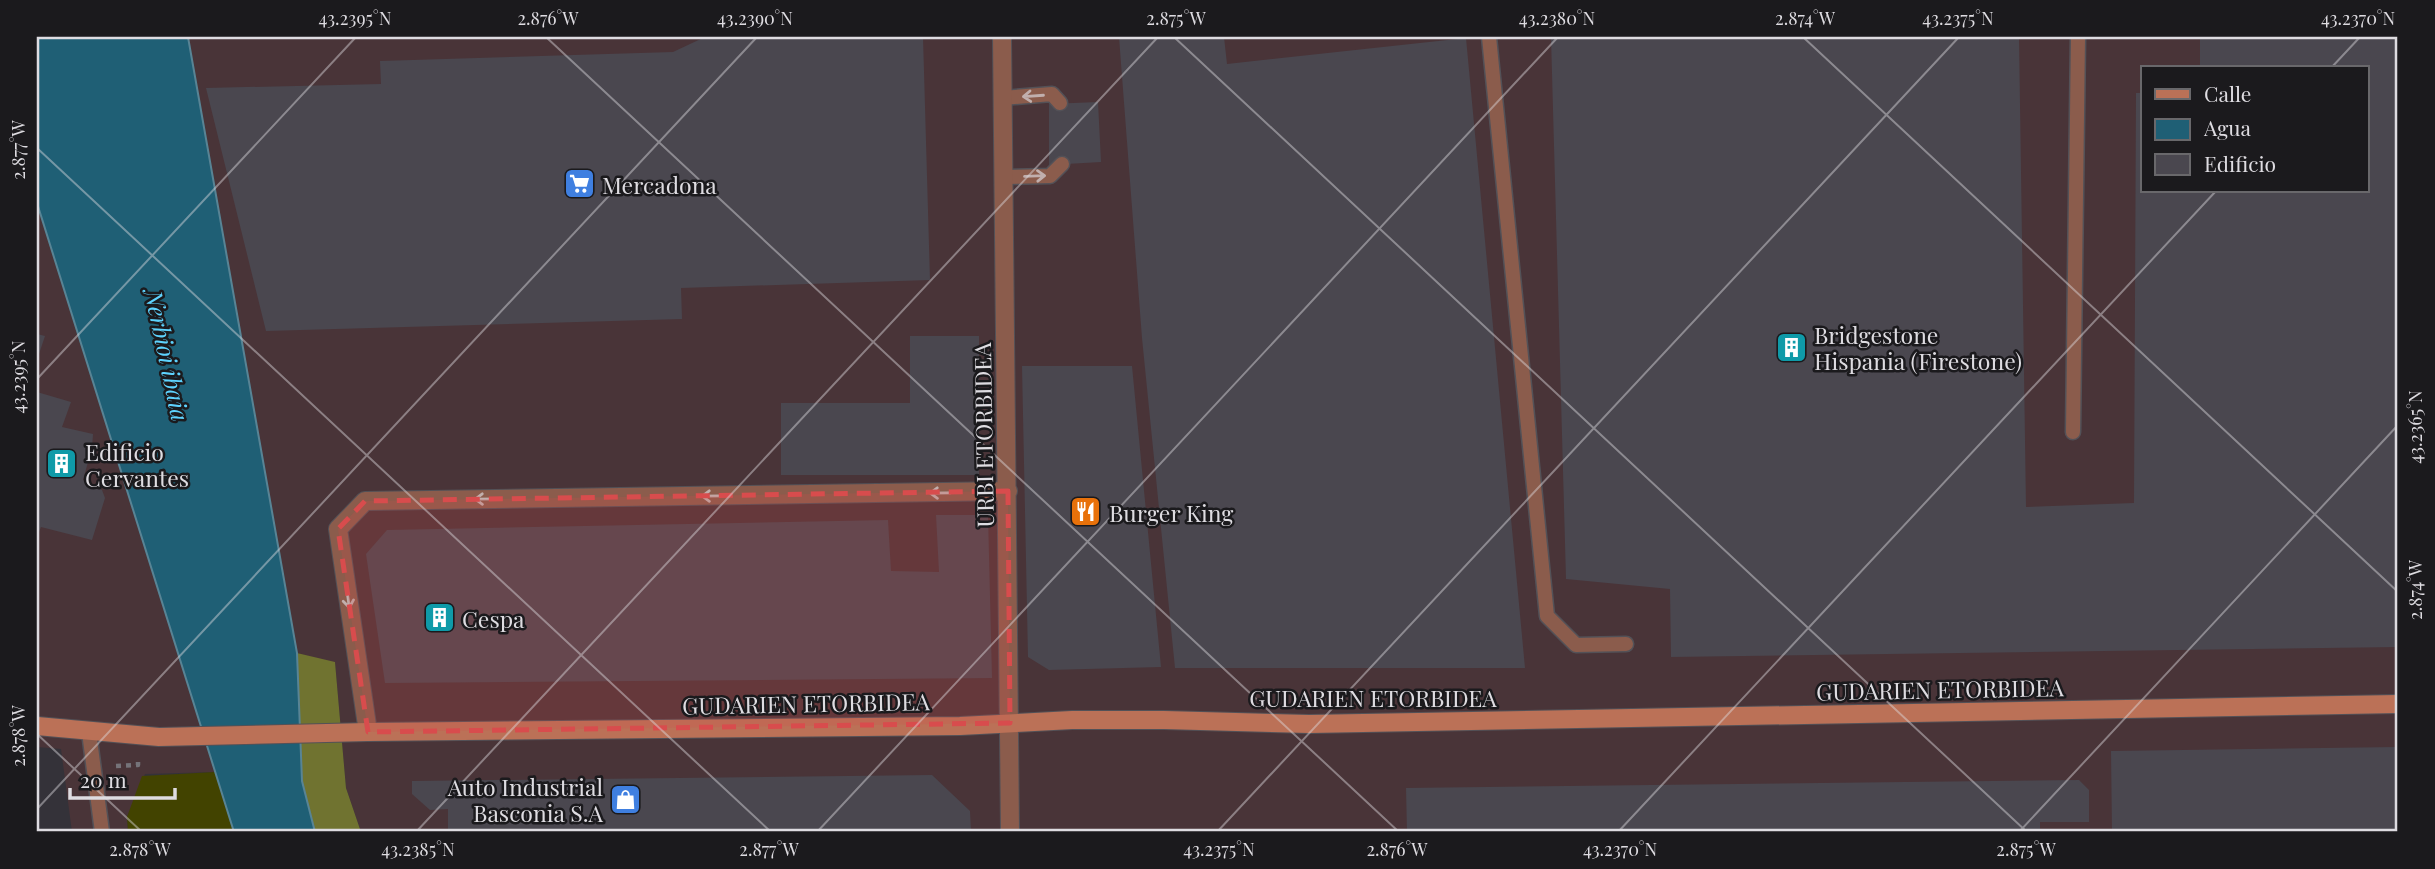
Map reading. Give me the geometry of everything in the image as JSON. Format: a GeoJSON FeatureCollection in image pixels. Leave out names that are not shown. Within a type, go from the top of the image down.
{"type":"FeatureCollection","features":[{"type":"Feature","properties":{"kind":"street","name":"URBI ETORBIDEA"},"geometry":{"type":"LineString","coordinates":[[1002,37],[1010,832]]}},
{"type":"Feature","properties":{"kind":"street"},"geometry":{"type":"LineString","coordinates":[[368,732],[338,529],[365,501],[1008,491]]}},
{"type":"Feature","properties":{"kind":"street","name":"GUDARIEN ETORBIDEA"},"geometry":{"type":"LineString","coordinates":[[37,726],[159,737],[368,732],[960,726],[1164,720],[1301,724],[2398,704]]}},
{"type":"Feature","properties":{"kind":"lane"},"geometry":{"type":"LineString","coordinates":[[1489,37],[1547,616],[1576,645],[1626,643]]}},
{"type":"Feature","properties":{"kind":"lane"},"geometry":{"type":"LineString","coordinates":[[2073,432],[2078,37]]}},
{"type":"Feature","properties":{"kind":"lane"},"geometry":{"type":"LineString","coordinates":[[1002,98],[1052,94],[1060,103]]}},
{"type":"Feature","properties":{"kind":"lane"},"geometry":{"type":"LineString","coordinates":[[1004,177],[1050,176],[1062,164]]}},
{"type":"Feature","properties":{"kind":"lane"},"geometry":{"type":"LineString","coordinates":[[89,732],[102,832]]}},
{"type":"Feature","properties":{"kind":"highlighted area"},"geometry":{"type":"Polygon","coordinates":[[[1008,491],[1010,723],[368,732],[338,529],[365,501],[1008,491]]]}},
{"type":"Feature","properties":{"kind":"shaded area"},"geometry":{"type":"Polygon","coordinates":[[[188,37],[2398,37],[2398,832],[361,832],[346,788],[335,663],[297,653],[188,37]]]}},
{"type":"Feature","properties":{"kind":"shaded area"},"geometry":{"type":"Polygon","coordinates":[[[37,203],[215,772],[145,774],[127,817],[128,832],[72,832],[61,749],[37,747],[37,203]]]}},
{"type":"Feature","properties":{"kind":"shaded area"},"geometry":{"type":"Polygon","coordinates":[[[215,772],[234,832],[128,832],[127,817],[142,776],[215,772]]]}},
{"type":"Feature","properties":{"kind":"green space"},"geometry":{"type":"Polygon","coordinates":[[[297,653],[335,662],[346,788],[361,832],[315,832],[302,781],[297,653]]]}},
{"type":"Feature","properties":{"kind":"water","name":"Nerbioi ibaia"},"geometry":{"type":"Polygon","coordinates":[[[37,37],[188,37],[297,653],[302,781],[315,832],[234,832],[37,203],[37,37]]]}},
{"type":"Feature","properties":{"kind":"building","name":"Mercadona"},"geometry":{"type":"Polygon","coordinates":[[[705,37],[923,37],[930,280],[681,288],[682,319],[266,331],[206,88],[381,84],[380,61],[673,52],[705,37]]]}},
{"type":"Feature","properties":{"kind":"building"},"geometry":{"type":"Polygon","coordinates":[[[1119,37],[1224,37],[1227,64],[1466,38],[1525,668],[1175,668],[1142,338],[1119,37]]]}},
{"type":"Feature","properties":{"kind":"building","name":"Bridgestone Hispania (Firestone)"},"geometry":{"type":"Polygon","coordinates":[[[1551,37],[2019,37],[2026,507],[2134,503],[2136,93],[2141,93],[2141,192],[2368,192],[2368,66],[2200,66],[2200,37],[2398,37],[2398,647],[1671,657],[1670,589],[1566,579],[1551,37]]]}},
{"type":"Feature","properties":{"kind":"building"},"geometry":{"type":"Polygon","coordinates":[[[1098,102],[1101,162],[1049,165],[1049,104],[1098,102]]]}},
{"type":"Feature","properties":{"kind":"building"},"geometry":{"type":"Polygon","coordinates":[[[37,334],[45,336],[37,360],[37,334]]]}},
{"type":"Feature","properties":{"kind":"building"},"geometry":{"type":"Polygon","coordinates":[[[910,336],[979,336],[979,475],[781,475],[781,403],[910,403],[910,336]]]}},
{"type":"Feature","properties":{"kind":"building","name":"Burger King"},"geometry":{"type":"Polygon","coordinates":[[[1022,366],[1132,366],[1161,667],[1049,670],[1028,657],[1022,366]]]}},
{"type":"Feature","properties":{"kind":"building","name":"Edificio Cervantes"},"geometry":{"type":"Polygon","coordinates":[[[37,392],[71,402],[62,427],[93,434],[83,480],[102,490],[105,498],[92,540],[41,527],[37,537],[37,392]]]}},
{"type":"Feature","properties":{"kind":"building"},"geometry":{"type":"Polygon","coordinates":[[[936,515],[988,515],[992,678],[385,683],[366,554],[387,530],[888,520],[891,571],[939,572],[936,515]]]}},
{"type":"Feature","properties":{"kind":"building"},"geometry":{"type":"Polygon","coordinates":[[[2398,747],[2398,832],[2112,832],[2111,751],[2398,747]]]}},
{"type":"Feature","properties":{"kind":"building"},"geometry":{"type":"Polygon","coordinates":[[[932,775],[970,811],[971,832],[448,832],[448,809],[430,810],[412,794],[412,781],[932,775]]]}},
{"type":"Feature","properties":{"kind":"building"},"geometry":{"type":"Polygon","coordinates":[[[2079,780],[2089,790],[2089,822],[2040,822],[2040,832],[1407,832],[1406,788],[2079,780]]]}},
{"type":"Feature","properties":{"kind":"place","name":"Mercadona"},"geometry":{"type":"Point","coordinates":[579,184]}},
{"type":"Feature","properties":{"kind":"place","name":"Bridgestone Hispania (Firestone)"},"geometry":{"type":"Point","coordinates":[1791,347]}},
{"type":"Feature","properties":{"kind":"place","name":"Edificio Cervantes"},"geometry":{"type":"Point","coordinates":[62,464]}},
{"type":"Feature","properties":{"kind":"place","name":"Burger King"},"geometry":{"type":"Point","coordinates":[1086,512]}},
{"type":"Feature","properties":{"kind":"place","name":"Cespa"},"geometry":{"type":"Point","coordinates":[439,618]}},
{"type":"Feature","properties":{"kind":"place","name":"Auto Industrial Basconia S.A"},"geometry":{"type":"Point","coordinates":[626,799]}}]}
